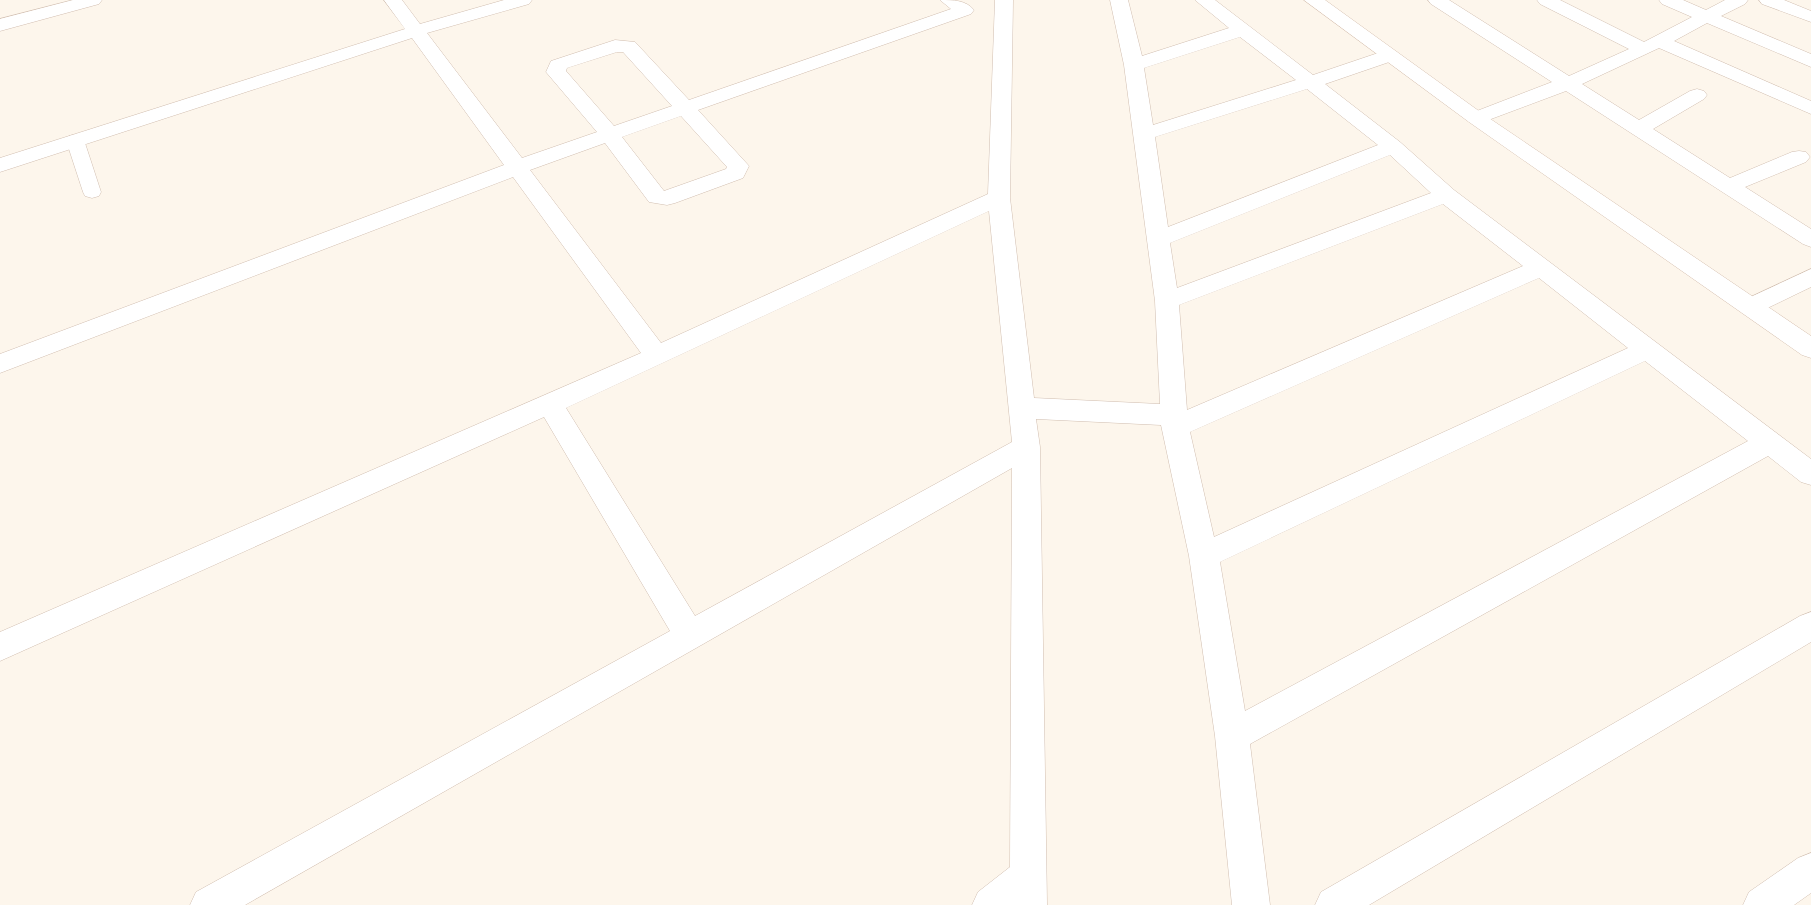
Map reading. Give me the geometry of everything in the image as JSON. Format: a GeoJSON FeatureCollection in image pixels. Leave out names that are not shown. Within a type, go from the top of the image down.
{"type":"FeatureCollection","features":[{"type":"Feature","properties":{"kind":"street"},"geometry":{"type":"LineString","coordinates":[[0,25],[93,0]]}},
{"type":"Feature","properties":{"kind":"street"},"geometry":{"type":"LineString","coordinates":[[393,0],[657,356]]}},
{"type":"Feature","properties":{"kind":"street"},"geometry":{"type":"LineString","coordinates":[[0,165],[416,31],[523,0]]}},
{"type":"Feature","properties":{"kind":"street"},"geometry":{"type":"LineString","coordinates":[[1119,0],[1134,65],[1159,239],[1167,301],[1175,421],[1204,556],[1232,736],[1251,905]]}},
{"type":"Feature","properties":{"kind":"street"},"geometry":{"type":"LineString","coordinates":[[1204,0],[1244,29],[1393,146],[1446,195],[1811,474]]}},
{"type":"Feature","properties":{"kind":"street"},"geometry":{"type":"LineString","coordinates":[[1313,0],[1476,118],[1811,349]]}},
{"type":"Feature","properties":{"kind":"street"},"geometry":{"type":"LineString","coordinates":[[1437,0],[1811,239]]}},
{"type":"Feature","properties":{"kind":"street"},"geometry":{"type":"LineString","coordinates":[[1546,0],[1651,45],[1811,108]]}},
{"type":"Feature","properties":{"kind":"street"},"geometry":{"type":"LineString","coordinates":[[1668,0],[1811,61]]}},
{"type":"Feature","properties":{"kind":"street"},"geometry":{"type":"LineString","coordinates":[[1476,118],[1569,83],[1651,45],[1739,0]]}},
{"type":"Feature","properties":{"kind":"street"},"geometry":{"type":"LineString","coordinates":[[1768,0],[1811,17]]}},
{"type":"Feature","properties":{"kind":"street"},"geometry":{"type":"LineString","coordinates":[[0,364],[518,167],[980,3],[1026,448],[1028,891],[991,905]]}},
{"type":"Feature","properties":{"kind":"street"},"geometry":{"type":"LineString","coordinates":[[1134,65],[1244,29]]}},
{"type":"Feature","properties":{"kind":"street"},"geometry":{"type":"LineString","coordinates":[[615,46],[628,46],[738,166],[735,173],[667,198],[657,197],[609,135],[556,72],[558,65],[615,46]]}},
{"type":"Feature","properties":{"kind":"street"},"geometry":{"type":"LineString","coordinates":[[1144,134],[1388,56]]}},
{"type":"Feature","properties":{"kind":"street"},"geometry":{"type":"LineString","coordinates":[[1639,128],[1697,95]]}},
{"type":"Feature","properties":{"kind":"street"},"geometry":{"type":"LineString","coordinates":[[1159,239],[1393,146]]}},
{"type":"Feature","properties":{"kind":"street"},"geometry":{"type":"LineString","coordinates":[[1729,186],[1799,157]]}},
{"type":"Feature","properties":{"kind":"street"},"geometry":{"type":"LineString","coordinates":[[1167,301],[1446,195]]}},
{"type":"Feature","properties":{"kind":"street"},"geometry":{"type":"LineString","coordinates":[[0,646],[657,356],[999,198]]}},
{"type":"Feature","properties":{"kind":"street"},"geometry":{"type":"LineString","coordinates":[[1022,408],[1175,421],[1540,268]]}},
{"type":"Feature","properties":{"kind":"street"},"geometry":{"type":"LineString","coordinates":[[1751,308],[1811,277]]}},
{"type":"Feature","properties":{"kind":"street"},"geometry":{"type":"LineString","coordinates":[[1204,556],[1648,349]]}},
{"type":"Feature","properties":{"kind":"street"},"geometry":{"type":"LineString","coordinates":[[549,404],[690,636]]}},
{"type":"Feature","properties":{"kind":"street"},"geometry":{"type":"LineString","coordinates":[[1232,736],[1770,442]]}},
{"type":"Feature","properties":{"kind":"street"},"geometry":{"type":"LineString","coordinates":[[209,905],[1026,448]]}},
{"type":"Feature","properties":{"kind":"street"},"geometry":{"type":"LineString","coordinates":[[1334,905],[1811,626]]}},
{"type":"Feature","properties":{"kind":"street"},"geometry":{"type":"LineString","coordinates":[[1762,905],[1811,871]]}},
{"type":"Feature","properties":{"kind":"lane"},"geometry":{"type":"LineString","coordinates":[[75,140],[92,192]]}}]}
